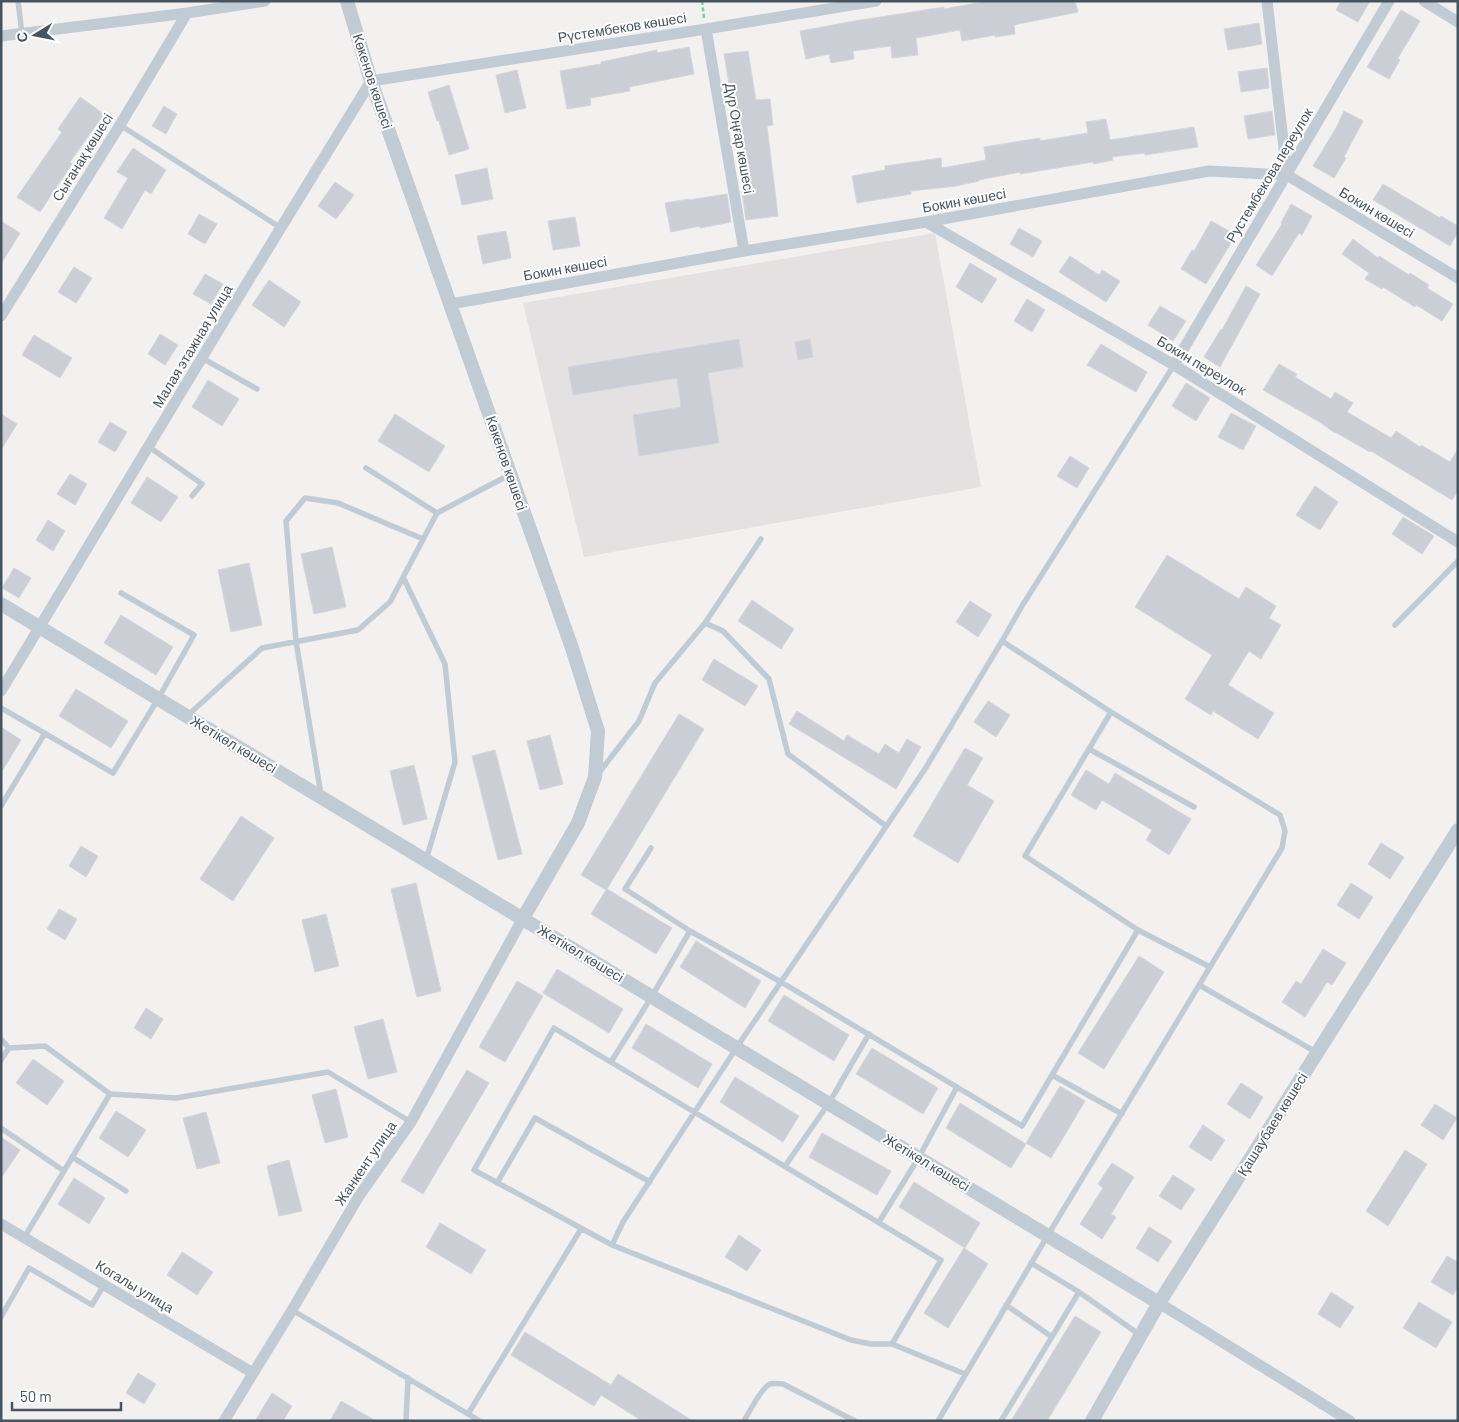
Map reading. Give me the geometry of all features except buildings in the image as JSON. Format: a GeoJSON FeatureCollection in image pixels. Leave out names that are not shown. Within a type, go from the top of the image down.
{"type":"FeatureCollection","features":[{"type":"Feature","properties":{"kind":"street"},"geometry":{"type":"LineString","coordinates":[[1,36],[186,13],[265,1]]}},
{"type":"Feature","properties":{"kind":"street","name":"Көкенов көшесі"},"geometry":{"type":"LineString","coordinates":[[347,1],[371,81],[572,648],[598,731],[595,777],[578,823],[524,918]]}},
{"type":"Feature","properties":{"kind":"street","name":"Рүстембеков көшесі"},"geometry":{"type":"LineString","coordinates":[[371,81],[876,1]]}},
{"type":"Feature","properties":{"kind":"street"},"geometry":{"type":"LineString","coordinates":[[1267,1],[1287,175]]}},
{"type":"Feature","properties":{"kind":"street","name":"Рустембекова переулок"},"geometry":{"type":"LineString","coordinates":[[1174,365],[1390,1]]}},
{"type":"Feature","properties":{"kind":"street"},"geometry":{"type":"LineString","coordinates":[[1424,1],[1458,22]]}},
{"type":"Feature","properties":{"kind":"street","name":"Сығанақ көшесі"},"geometry":{"type":"LineString","coordinates":[[1,316],[120,125],[186,13]]}},
{"type":"Feature","properties":{"kind":"street","name":"Дүр Оңғар көшесі"},"geometry":{"type":"LineString","coordinates":[[706,29],[744,251]]}},
{"type":"Feature","properties":{"kind":"street","name":"Малая этажная улица"},"geometry":{"type":"LineString","coordinates":[[1,691],[280,228],[371,81]]}},
{"type":"Feature","properties":{"kind":"street","name":"Бокин көшесі"},"geometry":{"type":"LineString","coordinates":[[451,304],[744,251],[926,222],[1209,171],[1287,175],[1458,278]]}},
{"type":"Feature","properties":{"kind":"street","name":"Бокин переулок"},"geometry":{"type":"LineString","coordinates":[[926,222],[1174,365],[1458,542]]}},
{"type":"Feature","properties":{"kind":"street","name":"Жетікөл көшесі"},"geometry":{"type":"LineString","coordinates":[[1,604],[1159,1303]]}},
{"type":"Feature","properties":{"kind":"street","name":"Қашаубаев көшесі"},"geometry":{"type":"LineString","coordinates":[[1092,1421],[1159,1303],[1458,830]]}},
{"type":"Feature","properties":{"kind":"street","name":"Жанкент улица"},"geometry":{"type":"LineString","coordinates":[[224,1421],[359,1196],[411,1122],[524,918]]}},
{"type":"Feature","properties":{"kind":"street","name":"Когалы улица"},"geometry":{"type":"LineString","coordinates":[[1,1224],[253,1373]]}},
{"type":"Feature","properties":{"kind":"street"},"geometry":{"type":"LineString","coordinates":[[1159,1303],[1350,1421]]}},
{"type":"Feature","properties":{"kind":"lane"},"geometry":{"type":"LineString","coordinates":[[18,1],[22,34]]}},
{"type":"Feature","properties":{"kind":"lane"},"geometry":{"type":"LineString","coordinates":[[120,125],[280,228]]}},
{"type":"Feature","properties":{"kind":"lane"},"geometry":{"type":"LineString","coordinates":[[202,358],[257,389]]}},
{"type":"Feature","properties":{"kind":"lane"},"geometry":{"type":"LineString","coordinates":[[612,1245],[623,1222],[737,1048],[925,769],[1022,606],[1174,365]]}},
{"type":"Feature","properties":{"kind":"lane"},"geometry":{"type":"LineString","coordinates":[[149,447],[202,484],[192,496]]}},
{"type":"Feature","properties":{"kind":"lane"},"geometry":{"type":"LineString","coordinates":[[366,468],[437,514]]}},
{"type":"Feature","properties":{"kind":"lane"},"geometry":{"type":"LineString","coordinates":[[187,716],[262,648],[358,630],[390,602],[437,514],[511,474]]}},
{"type":"Feature","properties":{"kind":"lane"},"geometry":{"type":"LineString","coordinates":[[321,797],[296,641],[286,521],[305,498],[338,503],[423,539]]}},
{"type":"Feature","properties":{"kind":"lane"},"geometry":{"type":"LineString","coordinates":[[595,777],[639,721],[655,682],[705,623],[761,539]]}},
{"type":"Feature","properties":{"kind":"lane"},"geometry":{"type":"LineString","coordinates":[[1396,625],[1458,561]]}},
{"type":"Feature","properties":{"kind":"lane"},"geometry":{"type":"LineString","coordinates":[[403,577],[445,664],[456,762],[426,860]]}},
{"type":"Feature","properties":{"kind":"lane"},"geometry":{"type":"LineString","coordinates":[[1,708],[113,773],[194,635],[121,593]]}},
{"type":"Feature","properties":{"kind":"lane"},"geometry":{"type":"LineString","coordinates":[[705,623],[724,631],[769,679],[788,754],[886,826]]}},
{"type":"Feature","properties":{"kind":"lane"},"geometry":{"type":"LineString","coordinates":[[938,1421],[1031,1263],[1282,848],[1285,831],[1280,815],[1111,712],[1002,641]]}},
{"type":"Feature","properties":{"kind":"lane"},"geometry":{"type":"LineString","coordinates":[[1111,712],[1025,856],[1138,930],[1210,967]]}},
{"type":"Feature","properties":{"kind":"lane"},"geometry":{"type":"LineString","coordinates":[[1,806],[45,733]]}},
{"type":"Feature","properties":{"kind":"lane"},"geometry":{"type":"LineString","coordinates":[[1090,749],[1194,807]]}},
{"type":"Feature","properties":{"kind":"lane"},"geometry":{"type":"LineString","coordinates":[[651,848],[625,889],[690,931],[781,982],[1022,1126],[1138,930]]}},
{"type":"Feature","properties":{"kind":"lane"},"geometry":{"type":"LineString","coordinates":[[611,1062],[690,931]]}},
{"type":"Feature","properties":{"kind":"lane"},"geometry":{"type":"LineString","coordinates":[[1199,985],[1317,1053]]}},
{"type":"Feature","properties":{"kind":"lane"},"geometry":{"type":"LineString","coordinates":[[892,1344],[941,1260],[554,1028],[474,1170],[612,1245],[850,1340],[871,1344],[892,1344],[965,1374]]}},
{"type":"Feature","properties":{"kind":"lane"},"geometry":{"type":"LineString","coordinates":[[785,1166],[829,1103],[869,1034]]}},
{"type":"Feature","properties":{"kind":"lane"},"geometry":{"type":"LineString","coordinates":[[1,1039],[9,1048]]}},
{"type":"Feature","properties":{"kind":"lane"},"geometry":{"type":"LineString","coordinates":[[9,1048],[45,1046],[110,1094],[176,1098],[328,1072],[411,1122]]}},
{"type":"Feature","properties":{"kind":"lane"},"geometry":{"type":"LineString","coordinates":[[1,1060],[9,1048]]}},
{"type":"Feature","properties":{"kind":"lane"},"geometry":{"type":"LineString","coordinates":[[1052,1075],[1122,1114]]}},
{"type":"Feature","properties":{"kind":"lane"},"geometry":{"type":"LineString","coordinates":[[879,1222],[919,1157],[957,1087]]}},
{"type":"Feature","properties":{"kind":"lane"},"geometry":{"type":"LineString","coordinates":[[24,1238],[110,1094]]}},
{"type":"Feature","properties":{"kind":"lane"},"geometry":{"type":"LineString","coordinates":[[497,1183],[535,1118],[650,1182]]}},
{"type":"Feature","properties":{"kind":"lane"},"geometry":{"type":"LineString","coordinates":[[1,1128],[64,1171]]}},
{"type":"Feature","properties":{"kind":"lane"},"geometry":{"type":"LineString","coordinates":[[72,1158],[126,1191]]}},
{"type":"Feature","properties":{"kind":"lane"},"geometry":{"type":"LineString","coordinates":[[468,1414],[581,1229]]}},
{"type":"Feature","properties":{"kind":"lane"},"geometry":{"type":"LineString","coordinates":[[1031,1263],[1079,1292],[1141,1335]]}},
{"type":"Feature","properties":{"kind":"lane"},"geometry":{"type":"LineString","coordinates":[[1,1317],[29,1268],[92,1305],[104,1285]]}},
{"type":"Feature","properties":{"kind":"lane"},"geometry":{"type":"LineString","coordinates":[[1002,1421],[1079,1292]]}},
{"type":"Feature","properties":{"kind":"lane"},"geometry":{"type":"LineString","coordinates":[[1006,1305],[1052,1337]]}},
{"type":"Feature","properties":{"kind":"lane"},"geometry":{"type":"LineString","coordinates":[[292,1310],[480,1421]]}},
{"type":"Feature","properties":{"kind":"lane"},"geometry":{"type":"LineString","coordinates":[[406,1421],[408,1378]]}},
{"type":"Feature","properties":{"kind":"lane"},"geometry":{"type":"LineString","coordinates":[[744,1421],[764,1388],[770,1384],[783,1384],[855,1421]]}},
{"type":"Feature","properties":{"kind":"shaded area"},"geometry":{"type":"Polygon","coordinates":[[[935,233],[981,487],[584,557],[523,303],[935,233]]]}}]}
